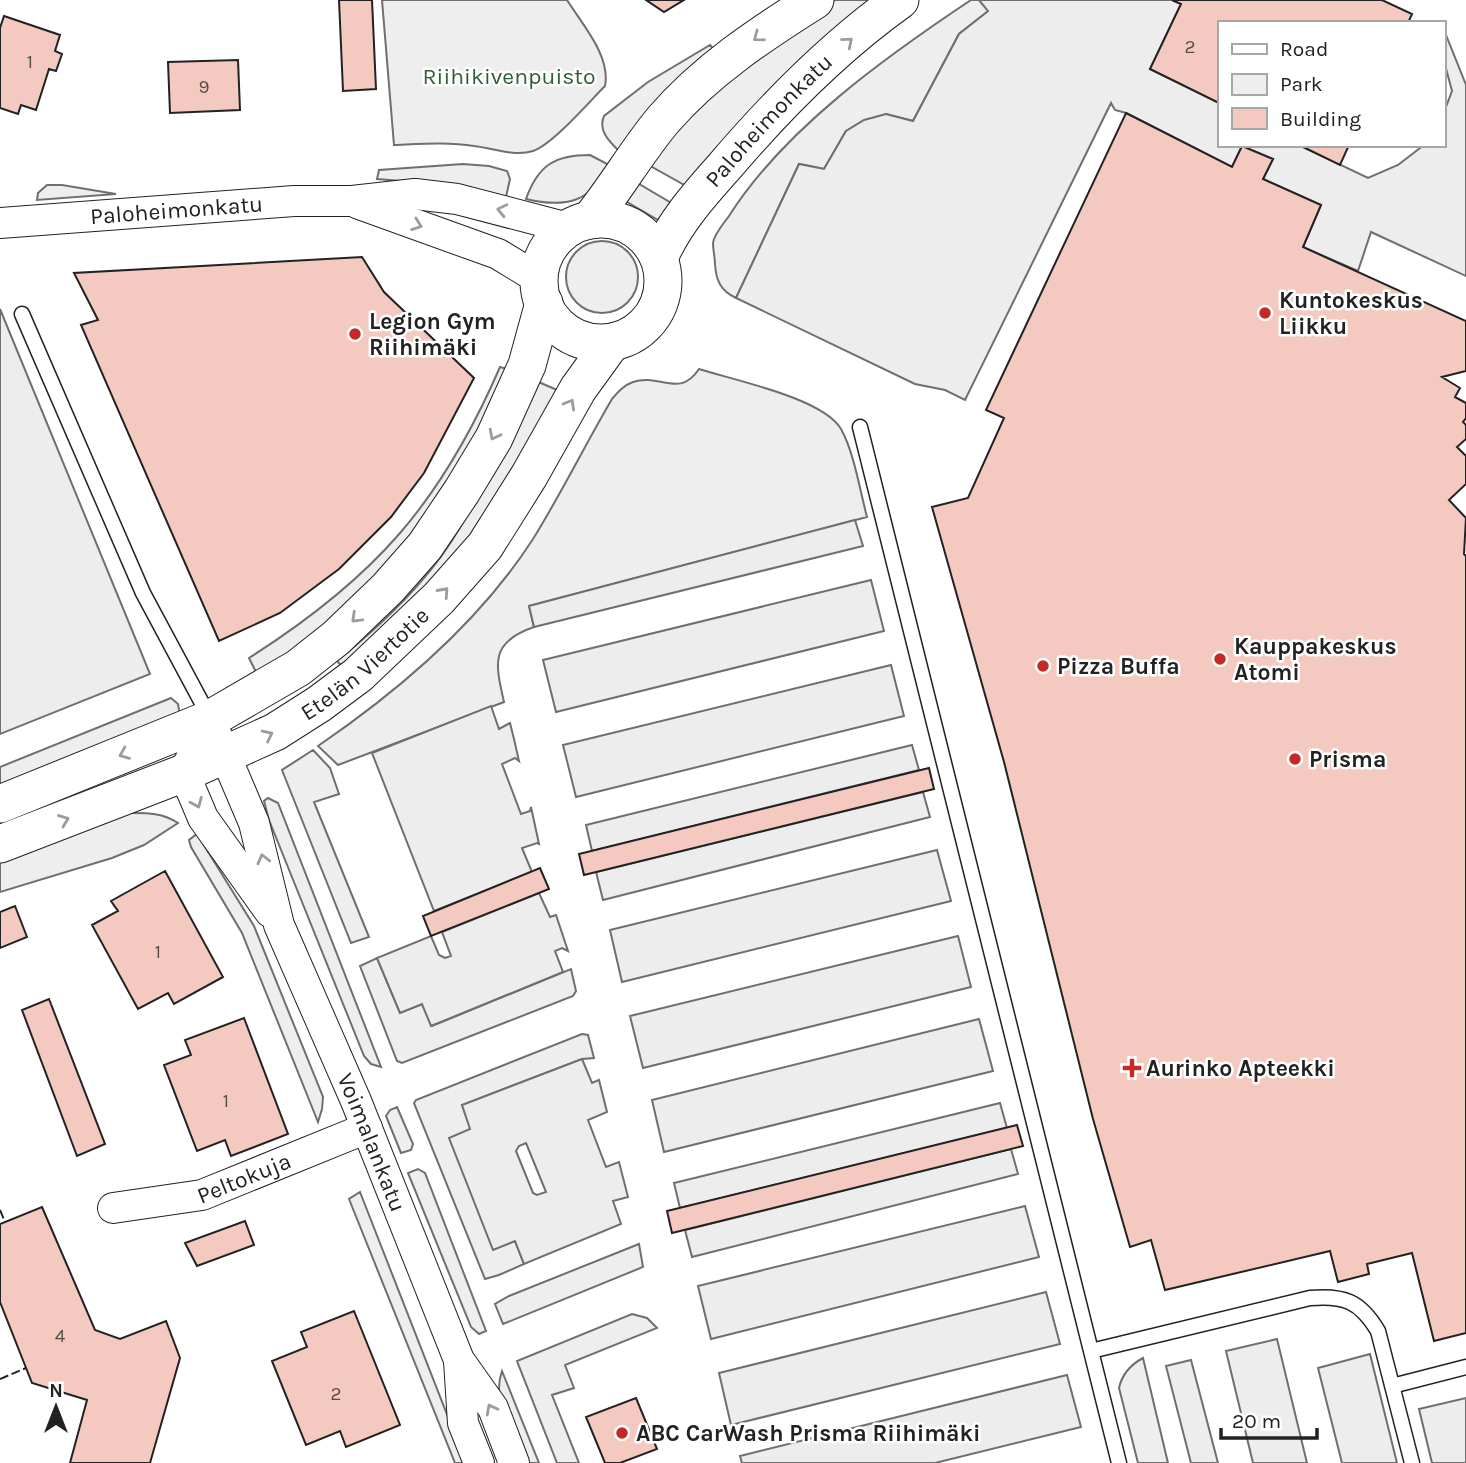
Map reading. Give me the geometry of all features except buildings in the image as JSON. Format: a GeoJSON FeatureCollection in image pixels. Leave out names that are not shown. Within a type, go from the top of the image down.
{"type":"FeatureCollection","features":[{"type":"Feature","properties":{"kind":"street"},"geometry":{"type":"LineString","coordinates":[[579,224],[615,220],[637,230],[659,258],[663,282],[658,306],[635,333],[612,342],[588,341],[576,338],[556,324],[541,291],[544,256],[558,236],[579,224],[663,120],[696,87],[769,28],[815,0]]}},
{"type":"Feature","properties":{"kind":"street","name":"Paloheimonkatu"},"geometry":{"type":"LineString","coordinates":[[659,258],[667,239],[693,203],[762,122],[845,44],[900,0]]}},
{"type":"Feature","properties":{"kind":"street","name":"Paloheimonkatu"},"geometry":{"type":"LineString","coordinates":[[0,223],[294,201],[352,201],[415,194],[579,224]]}},
{"type":"Feature","properties":{"kind":"street","name":"Paloheimonkatu"},"geometry":{"type":"LineString","coordinates":[[352,201],[498,254],[541,291]]}},
{"type":"Feature","properties":{"kind":"street","name":"Etelän Viertotie"},"geometry":{"type":"LineString","coordinates":[[0,804],[210,719],[298,668],[336,638],[388,588],[425,546],[494,438],[527,365],[541,291]]}},
{"type":"Feature","properties":{"kind":"street","name":"Etelän Viertotie"},"geometry":{"type":"LineString","coordinates":[[0,844],[184,773],[275,732],[358,675],[439,598],[485,546],[529,476],[578,389],[612,342]]}},
{"type":"Feature","properties":{"kind":"street"},"geometry":{"type":"LineString","coordinates":[[184,773],[210,719]]}},
{"type":"Feature","properties":{"kind":"street","name":"Voimalankatu"},"geometry":{"type":"LineString","coordinates":[[210,719],[254,823],[279,925],[367,1128],[459,1360],[493,1408],[514,1463]]}},
{"type":"Feature","properties":{"kind":"street","name":"Voimalankatu"},"geometry":{"type":"LineString","coordinates":[[184,773],[203,818],[279,925]]}},
{"type":"Feature","properties":{"kind":"street","name":"Peltokuja"},"geometry":{"type":"LineString","coordinates":[[113,1208],[202,1195],[367,1128]]}},
{"type":"Feature","properties":{"kind":"street","name":"Voimalankatu"},"geometry":{"type":"LineString","coordinates":[[459,1360],[463,1423],[479,1463]]}},
{"type":"Feature","properties":{"kind":"lane"},"geometry":{"type":"LineString","coordinates":[[22,314],[143,593],[210,719]]}},
{"type":"Feature","properties":{"kind":"lane"},"geometry":{"type":"LineString","coordinates":[[860,427],[1119,1463]]}},
{"type":"Feature","properties":{"kind":"lane"},"geometry":{"type":"LineString","coordinates":[[1091,1351],[1310,1298],[1333,1296],[1350,1302],[1368,1314],[1378,1331],[1412,1463]]}},
{"type":"Feature","properties":{"kind":"lane"},"geometry":{"type":"LineString","coordinates":[[1392,1386],[1466,1367]]}},
{"type":"Feature","properties":{"kind":"green space","name":"Riihikivenpuisto"},"geometry":{"type":"Polygon","coordinates":[[[382,0],[567,0],[600,52],[606,75],[605,86],[560,132],[541,147],[526,153],[454,144],[394,145],[382,0]]]}},
{"type":"Feature","properties":{"kind":"green space"},"geometry":{"type":"Polygon","coordinates":[[[835,0],[879,0],[688,187],[645,163],[692,106],[776,36],[835,0]]]}},
{"type":"Feature","properties":{"kind":"green space"},"geometry":{"type":"Polygon","coordinates":[[[971,0],[979,0],[989,11],[959,34],[913,121],[886,114],[846,131],[824,169],[799,164],[736,298],[727,292],[720,285],[717,276],[714,240],[752,184],[778,153],[839,96],[905,45],[971,0]]]}},
{"type":"Feature","properties":{"kind":"green space"},"geometry":{"type":"Polygon","coordinates":[[[710,45],[715,51],[622,154],[604,132],[604,116],[648,82],[710,45]]]}},
{"type":"Feature","properties":{"kind":"green space"},"geometry":{"type":"Polygon","coordinates":[[[590,155],[613,167],[586,195],[554,203],[526,199],[536,178],[549,164],[567,157],[590,155]]]}},
{"type":"Feature","properties":{"kind":"green space"},"geometry":{"type":"Polygon","coordinates":[[[463,164],[489,166],[507,171],[510,179],[506,197],[439,184],[377,179],[379,170],[463,164]]]}},
{"type":"Feature","properties":{"kind":"green space"},"geometry":{"type":"Polygon","coordinates":[[[634,181],[673,204],[658,220],[622,199],[634,181]]]}},
{"type":"Feature","properties":{"kind":"green space"},"geometry":{"type":"Polygon","coordinates":[[[47,185],[116,194],[37,200],[38,193],[47,185]]]}},
{"type":"Feature","properties":{"kind":"green space"},"geometry":{"type":"Polygon","coordinates":[[[602,241],[622,247],[632,257],[638,277],[632,297],[622,307],[602,313],[582,307],[572,297],[566,277],[572,257],[582,247],[602,241]]]}},
{"type":"Feature","properties":{"kind":"green space"},"geometry":{"type":"Polygon","coordinates":[[[500,367],[511,370],[444,498],[348,610],[258,676],[249,658],[333,598],[400,534],[454,459],[500,367]]]}},
{"type":"Feature","properties":{"kind":"green space"},"geometry":{"type":"Polygon","coordinates":[[[699,369],[776,391],[816,408],[831,418],[841,429],[850,449],[867,517],[529,606],[534,627],[509,640],[499,656],[499,676],[504,702],[338,765],[318,746],[408,678],[463,627],[488,599],[533,539],[619,391],[630,383],[643,380],[676,384],[684,382],[692,378],[699,369]]]}},
{"type":"Feature","properties":{"kind":"green space"},"geometry":{"type":"Polygon","coordinates":[[[534,380],[564,393],[463,553],[344,668],[337,661],[399,606],[427,575],[451,542],[485,483],[534,380]]]}},
{"type":"Feature","properties":{"kind":"green space"},"geometry":{"type":"Polygon","coordinates":[[[171,698],[178,704],[180,716],[0,788],[0,767],[171,698]]]}},
{"type":"Feature","properties":{"kind":"green space"},"geometry":{"type":"Polygon","coordinates":[[[313,750],[330,768],[339,794],[314,802],[369,937],[351,943],[282,770],[313,750]]]}},
{"type":"Feature","properties":{"kind":"green space"},"geometry":{"type":"Polygon","coordinates":[[[268,798],[278,803],[381,1067],[371,1064],[364,1056],[269,820],[264,801],[268,798]]]}},
{"type":"Feature","properties":{"kind":"green space"},"geometry":{"type":"Polygon","coordinates":[[[127,813],[160,815],[178,823],[144,845],[112,858],[0,892],[0,861],[127,813]]]}},
{"type":"Feature","properties":{"kind":"green space"},"geometry":{"type":"Polygon","coordinates":[[[197,834],[254,926],[323,1097],[318,1122],[242,933],[191,847],[189,840],[197,834]]]}},
{"type":"Feature","properties":{"kind":"green space"},"geometry":{"type":"Polygon","coordinates":[[[377,958],[400,1013],[422,1004],[432,1026],[571,969],[576,991],[573,996],[402,1063],[397,1061],[360,966],[377,958]]]}},
{"type":"Feature","properties":{"kind":"green space"},"geometry":{"type":"Polygon","coordinates":[[[582,1034],[588,1035],[594,1058],[582,1059],[462,1105],[471,1129],[493,1249],[515,1241],[524,1264],[485,1279],[414,1103],[582,1034]]]}},
{"type":"Feature","properties":{"kind":"green space"},"geometry":{"type":"Polygon","coordinates":[[[397,1107],[413,1144],[411,1150],[401,1153],[386,1116],[390,1110],[397,1107]]]}},
{"type":"Feature","properties":{"kind":"green space"},"geometry":{"type":"Polygon","coordinates":[[[418,1169],[425,1173],[486,1331],[479,1334],[471,1327],[408,1173],[418,1169]]]}},
{"type":"Feature","properties":{"kind":"green space"},"geometry":{"type":"Polygon","coordinates":[[[360,1192],[466,1463],[455,1463],[349,1199],[360,1192]]]}},
{"type":"Feature","properties":{"kind":"green space"},"geometry":{"type":"Polygon","coordinates":[[[639,1244],[643,1267],[503,1324],[495,1304],[639,1244]]]}},
{"type":"Feature","properties":{"kind":"green space"},"geometry":{"type":"Polygon","coordinates":[[[632,1314],[647,1318],[657,1328],[565,1365],[574,1388],[552,1395],[579,1463],[557,1463],[517,1361],[632,1314]]]}},
{"type":"Feature","properties":{"kind":"green space"},"geometry":{"type":"Polygon","coordinates":[[[1143,1358],[1168,1463],[1138,1463],[1119,1388],[1127,1370],[1143,1358]]]}},
{"type":"Feature","properties":{"kind":"green space"},"geometry":{"type":"Polygon","coordinates":[[[502,1371],[539,1463],[524,1463],[509,1429],[499,1394],[502,1371]]]}},
{"type":"Feature","properties":{"kind":"shaded area"},"geometry":{"type":"Polygon","coordinates":[[[979,0],[1172,0],[1181,4],[1150,69],[1218,103],[1218,147],[1242,147],[1232,167],[1126,113],[1115,110],[1111,103],[965,400],[945,390],[915,384],[736,298],[799,164],[824,169],[846,131],[864,120],[886,114],[913,121],[959,34],[988,11],[979,0]]]}},
{"type":"Feature","properties":{"kind":"shaded area"},"geometry":{"type":"Polygon","coordinates":[[[1446,35],[1466,85],[1466,276],[1371,232],[1358,271],[1303,247],[1321,205],[1263,179],[1273,159],[1244,147],[1303,147],[1368,178],[1398,165],[1421,147],[1445,147],[1445,110],[1452,91],[1445,65],[1446,35]]]}},
{"type":"Feature","properties":{"kind":"shaded area"},"geometry":{"type":"Polygon","coordinates":[[[0,309],[150,674],[0,734],[0,309]]]}},
{"type":"Feature","properties":{"kind":"shaded area"},"geometry":{"type":"Polygon","coordinates":[[[855,520],[863,546],[534,627],[529,606],[855,520]]]}},
{"type":"Feature","properties":{"kind":"shaded area"},"geometry":{"type":"Polygon","coordinates":[[[871,580],[884,631],[556,712],[543,660],[871,580]]]}},
{"type":"Feature","properties":{"kind":"shaded area"},"geometry":{"type":"Polygon","coordinates":[[[891,665],[904,716],[576,797],[563,745],[891,665]]]}},
{"type":"Feature","properties":{"kind":"shaded area"},"geometry":{"type":"Polygon","coordinates":[[[491,706],[499,729],[510,723],[519,761],[515,758],[502,764],[521,814],[530,811],[531,807],[539,844],[522,848],[532,872],[434,911],[372,753],[491,706]]]}},
{"type":"Feature","properties":{"kind":"shaded area"},"geometry":{"type":"Polygon","coordinates":[[[912,745],[919,770],[592,851],[586,825],[912,745]]]}},
{"type":"Feature","properties":{"kind":"shaded area"},"geometry":{"type":"Polygon","coordinates":[[[923,792],[930,817],[603,900],[596,872],[923,792]]]}},
{"type":"Feature","properties":{"kind":"shaded area"},"geometry":{"type":"Polygon","coordinates":[[[937,850],[951,901],[622,982],[610,930],[937,850]]]}},
{"type":"Feature","properties":{"kind":"shaded area"},"geometry":{"type":"Polygon","coordinates":[[[539,893],[550,917],[556,915],[568,951],[562,948],[555,951],[563,972],[431,1026],[422,1004],[400,1013],[377,958],[431,936],[439,955],[445,958],[451,956],[442,932],[539,893]]]}},
{"type":"Feature","properties":{"kind":"shaded area"},"geometry":{"type":"Polygon","coordinates":[[[958,936],[971,987],[643,1068],[630,1016],[958,936]]]}},
{"type":"Feature","properties":{"kind":"shaded area"},"geometry":{"type":"Polygon","coordinates":[[[979,1019],[993,1071],[664,1152],[652,1100],[979,1019]]]}},
{"type":"Feature","properties":{"kind":"shaded area"},"geometry":{"type":"Polygon","coordinates":[[[582,1059],[592,1083],[599,1080],[607,1112],[588,1120],[606,1167],[619,1162],[628,1197],[613,1201],[621,1224],[524,1264],[515,1241],[493,1250],[449,1138],[470,1129],[462,1105],[582,1059]],[[526,1143],[519,1146],[516,1151],[533,1193],[537,1195],[546,1192],[526,1143]]]}},
{"type":"Feature","properties":{"kind":"shaded area"},"geometry":{"type":"Polygon","coordinates":[[[1000,1103],[1007,1128],[680,1208],[674,1183],[1000,1103]]]}},
{"type":"Feature","properties":{"kind":"shaded area"},"geometry":{"type":"Polygon","coordinates":[[[1011,1149],[1018,1174],[692,1257],[685,1230],[1011,1149]]]}},
{"type":"Feature","properties":{"kind":"shaded area"},"geometry":{"type":"Polygon","coordinates":[[[1025,1206],[1039,1257],[711,1339],[698,1286],[1025,1206]]]}},
{"type":"Feature","properties":{"kind":"shaded area"},"geometry":{"type":"Polygon","coordinates":[[[1046,1292],[1060,1344],[731,1425],[719,1373],[1046,1292]]]}},
{"type":"Feature","properties":{"kind":"shaded area"},"geometry":{"type":"Polygon","coordinates":[[[1277,1339],[1307,1463],[1253,1463],[1226,1351],[1277,1339]]]}},
{"type":"Feature","properties":{"kind":"shaded area"},"geometry":{"type":"Polygon","coordinates":[[[1370,1354],[1397,1463],[1342,1463],[1318,1368],[1370,1354]]]}},
{"type":"Feature","properties":{"kind":"shaded area"},"geometry":{"type":"Polygon","coordinates":[[[1191,1360],[1218,1463],[1191,1463],[1166,1366],[1191,1360]]]}},
{"type":"Feature","properties":{"kind":"shaded area"},"geometry":{"type":"Polygon","coordinates":[[[1067,1375],[1081,1427],[935,1463],[742,1463],[740,1456],[1067,1375]]]}},
{"type":"Feature","properties":{"kind":"shaded area"},"geometry":{"type":"Polygon","coordinates":[[[1466,1398],[1466,1463],[1432,1463],[1419,1409],[1466,1398]]]}},
{"type":"Feature","properties":{"kind":"fence"},"geometry":{"type":"LineString","coordinates":[[0,1210],[5,1222]]}},
{"type":"Feature","properties":{"kind":"fence"},"geometry":{"type":"LineString","coordinates":[[0,1379],[26,1368]]}},
{"type":"Feature","properties":{"kind":"place","name":"Kuntokeskus Liikku"},"geometry":{"type":"Point","coordinates":[1265,313]}},
{"type":"Feature","properties":{"kind":"place","name":"Legion Gym Riihimäki"},"geometry":{"type":"Point","coordinates":[355,334]}},
{"type":"Feature","properties":{"kind":"place","name":"Kauppakeskus Atomi"},"geometry":{"type":"Point","coordinates":[1220,659]}},
{"type":"Feature","properties":{"kind":"place","name":"Pizza Buffa"},"geometry":{"type":"Point","coordinates":[1043,666]}},
{"type":"Feature","properties":{"kind":"place","name":"Prisma"},"geometry":{"type":"Point","coordinates":[1295,759]}},
{"type":"Feature","properties":{"kind":"place","name":"Aurinko Apteekki"},"geometry":{"type":"Point","coordinates":[1132,1068]}},
{"type":"Feature","properties":{"kind":"place","name":"ABC CarWash Prisma Riihimäki"},"geometry":{"type":"Point","coordinates":[622,1433]}}]}
